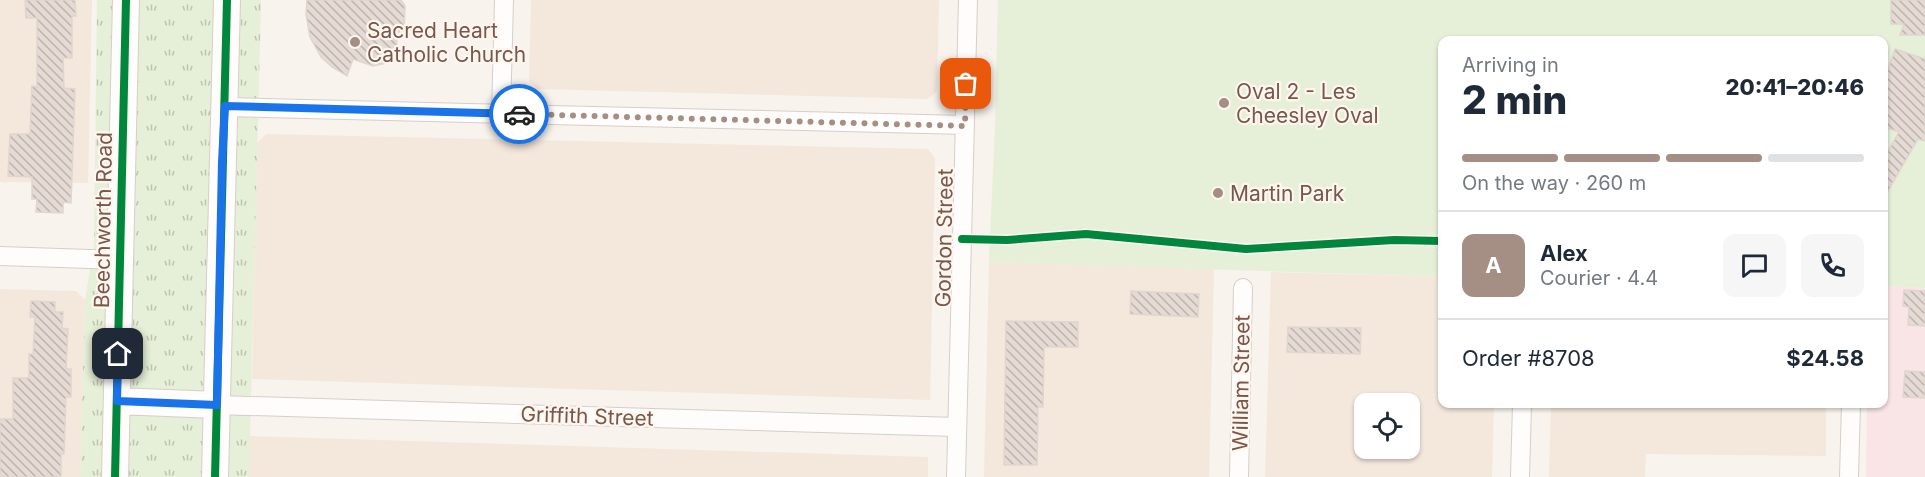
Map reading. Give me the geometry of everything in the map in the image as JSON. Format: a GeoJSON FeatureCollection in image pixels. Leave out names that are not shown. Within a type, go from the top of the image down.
{"type":"FeatureCollection","features":[{"type":"Feature","properties":{"kind":"main road","name":"Beechworth Road"},"geometry":{"type":"LineString","coordinates":[[116,477],[126,0]]}},
{"type":"Feature","properties":{"kind":"main road"},"geometry":{"type":"LineString","coordinates":[[215,477],[226,0]]}},
{"type":"Feature","properties":{"kind":"main road"},"geometry":{"type":"LineString","coordinates":[[117,401],[217,405]]}},
{"type":"Feature","properties":{"kind":"street"},"geometry":{"type":"LineString","coordinates":[[501,114],[504,0]]}},
{"type":"Feature","properties":{"kind":"street","name":"Gordon Street"},"geometry":{"type":"LineString","coordinates":[[956,477],[968,0]]}},
{"type":"Feature","properties":{"kind":"street"},"geometry":{"type":"LineString","coordinates":[[225,106],[965,126]]}},
{"type":"Feature","properties":{"kind":"street"},"geometry":{"type":"LineString","coordinates":[[0,256],[120,260]]}},
{"type":"Feature","properties":{"kind":"street","name":"William Street"},"geometry":{"type":"LineString","coordinates":[[1239,477],[1243,288]]}},
{"type":"Feature","properties":{"kind":"street","name":"Griffith Street"},"geometry":{"type":"LineString","coordinates":[[217,405],[957,427]]}},
{"type":"Feature","properties":{"kind":"street"},"geometry":{"type":"LineString","coordinates":[[1520,477],[1522,408]]}},
{"type":"Feature","properties":{"kind":"street"},"geometry":{"type":"LineString","coordinates":[[1849,477],[1851,408]]}},
{"type":"Feature","properties":{"kind":"shaded area"},"geometry":{"type":"Polygon","coordinates":[[[0,0],[92,0],[88,183],[0,182],[0,0]]]}},
{"type":"Feature","properties":{"kind":"shaded area"},"geometry":{"type":"Polygon","coordinates":[[[531,0],[939,0],[937,91],[928,99],[538,89],[529,81],[531,0]]]}},
{"type":"Feature","properties":{"kind":"shaded area"},"geometry":{"type":"Polygon","coordinates":[[[266,134],[928,149],[935,158],[930,400],[252,379],[257,143],[266,134]]]}},
{"type":"Feature","properties":{"kind":"shaded area"},"geometry":{"type":"Polygon","coordinates":[[[989,262],[1214,269],[1209,477],[984,477],[989,262]]]}},
{"type":"Feature","properties":{"kind":"shaded area"},"geometry":{"type":"Polygon","coordinates":[[[1271,272],[1438,277],[1438,408],[1494,408],[1492,477],[1265,477],[1271,272]]]}},
{"type":"Feature","properties":{"kind":"shaded area"},"geometry":{"type":"Polygon","coordinates":[[[1888,286],[1925,288],[1925,477],[1866,477],[1867,408],[1888,408],[1888,286]]]}},
{"type":"Feature","properties":{"kind":"shaded area"},"geometry":{"type":"Polygon","coordinates":[[[0,289],[76,291],[85,300],[80,477],[0,477],[0,289]]]}},
{"type":"Feature","properties":{"kind":"shaded area"},"geometry":{"type":"Polygon","coordinates":[[[1551,408],[1826,408],[1826,456],[1646,454],[1645,477],[1549,477],[1551,408]]]}},
{"type":"Feature","properties":{"kind":"shaded area"},"geometry":{"type":"Polygon","coordinates":[[[249,436],[928,457],[928,477],[249,477],[249,436]]]}},
{"type":"Feature","properties":{"kind":"green space"},"geometry":{"type":"Polygon","coordinates":[[[97,0],[261,0],[249,477],[80,477],[85,300],[94,245],[97,0]]]}},
{"type":"Feature","properties":{"kind":"green space","name":"Martin Park"},"geometry":{"type":"Polygon","coordinates":[[[998,0],[1925,0],[1925,288],[1888,286],[1888,36],[1438,36],[1438,277],[989,262],[998,0]]]}},
{"type":"Feature","properties":{"kind":"building"},"geometry":{"type":"Polygon","coordinates":[[[25,0],[75,0],[76,16],[72,16],[72,58],[63,58],[64,88],[75,89],[71,203],[63,202],[63,213],[36,212],[37,199],[32,199],[32,177],[8,176],[10,134],[30,134],[32,86],[37,87],[37,18],[26,18],[25,0]]]}},
{"type":"Feature","properties":{"kind":"building","name":"Sacred Heart Catholic Church"},"geometry":{"type":"Polygon","coordinates":[[[307,0],[401,0],[405,6],[404,32],[397,32],[396,61],[373,66],[353,59],[347,76],[332,67],[321,57],[310,37],[306,14],[307,0]]]}},
{"type":"Feature","properties":{"kind":"building"},"geometry":{"type":"Polygon","coordinates":[[[1891,0],[1925,0],[1925,35],[1900,35],[1904,24],[1891,24],[1891,0]]]}},
{"type":"Feature","properties":{"kind":"building"},"geometry":{"type":"Polygon","coordinates":[[[1895,49],[1925,59],[1925,141],[1918,139],[1888,191],[1888,151],[1899,132],[1888,128],[1888,69],[1895,49]]]}},
{"type":"Feature","properties":{"kind":"building"},"geometry":{"type":"Polygon","coordinates":[[[1904,290],[1925,291],[1925,326],[1908,325],[1909,307],[1903,306],[1904,290]]]}},
{"type":"Feature","properties":{"kind":"building"},"geometry":{"type":"Polygon","coordinates":[[[1131,291],[1199,294],[1198,317],[1130,314],[1131,291]]]}},
{"type":"Feature","properties":{"kind":"building"},"geometry":{"type":"Polygon","coordinates":[[[31,301],[55,302],[55,312],[63,312],[62,328],[68,329],[66,369],[71,369],[71,397],[66,397],[61,477],[0,477],[0,419],[13,419],[13,378],[29,378],[29,354],[33,354],[35,317],[30,317],[31,301]]]}},
{"type":"Feature","properties":{"kind":"building"},"geometry":{"type":"Polygon","coordinates":[[[1006,321],[1078,322],[1078,347],[1044,347],[1043,407],[1038,407],[1037,465],[1004,465],[1006,321]]]}},
{"type":"Feature","properties":{"kind":"building"},"geometry":{"type":"Polygon","coordinates":[[[1288,327],[1361,328],[1360,354],[1287,352],[1288,327]]]}},
{"type":"Feature","properties":{"kind":"building"},"geometry":{"type":"Polygon","coordinates":[[[1905,371],[1925,372],[1925,398],[1903,397],[1905,371]]]}},
{"type":"Feature","properties":{"kind":"cycle path"},"geometry":{"type":"LineString","coordinates":[[115,477],[126,0]]}},
{"type":"Feature","properties":{"kind":"cycle path"},"geometry":{"type":"LineString","coordinates":[[215,477],[227,0]]}},
{"type":"Feature","properties":{"kind":"cycle path"},"geometry":{"type":"LineString","coordinates":[[962,239],[1007,240],[1086,234],[1246,249],[1394,240],[1438,241]]}},
{"type":"Feature","properties":{"kind":"way so far"},"geometry":{"type":"LineString","coordinates":[[519,114],[965,126],[966,84]]}},
{"type":"Feature","properties":{"kind":"place","name":"Sacred Heart Catholic Church"},"geometry":{"type":"Point","coordinates":[355,42]}},
{"type":"Feature","properties":{"kind":"place","name":"Oval 2 - Les Cheesley Oval"},"geometry":{"type":"Point","coordinates":[1224,103]}},
{"type":"Feature","properties":{"kind":"place","name":"Martin Park"},"geometry":{"type":"Point","coordinates":[1218,193]}},
{"type":"Feature","properties":{"kind":"route"},"geometry":{"type":"LineString","coordinates":[[118,354],[117,401],[217,405],[225,106],[519,114]]}}]}
